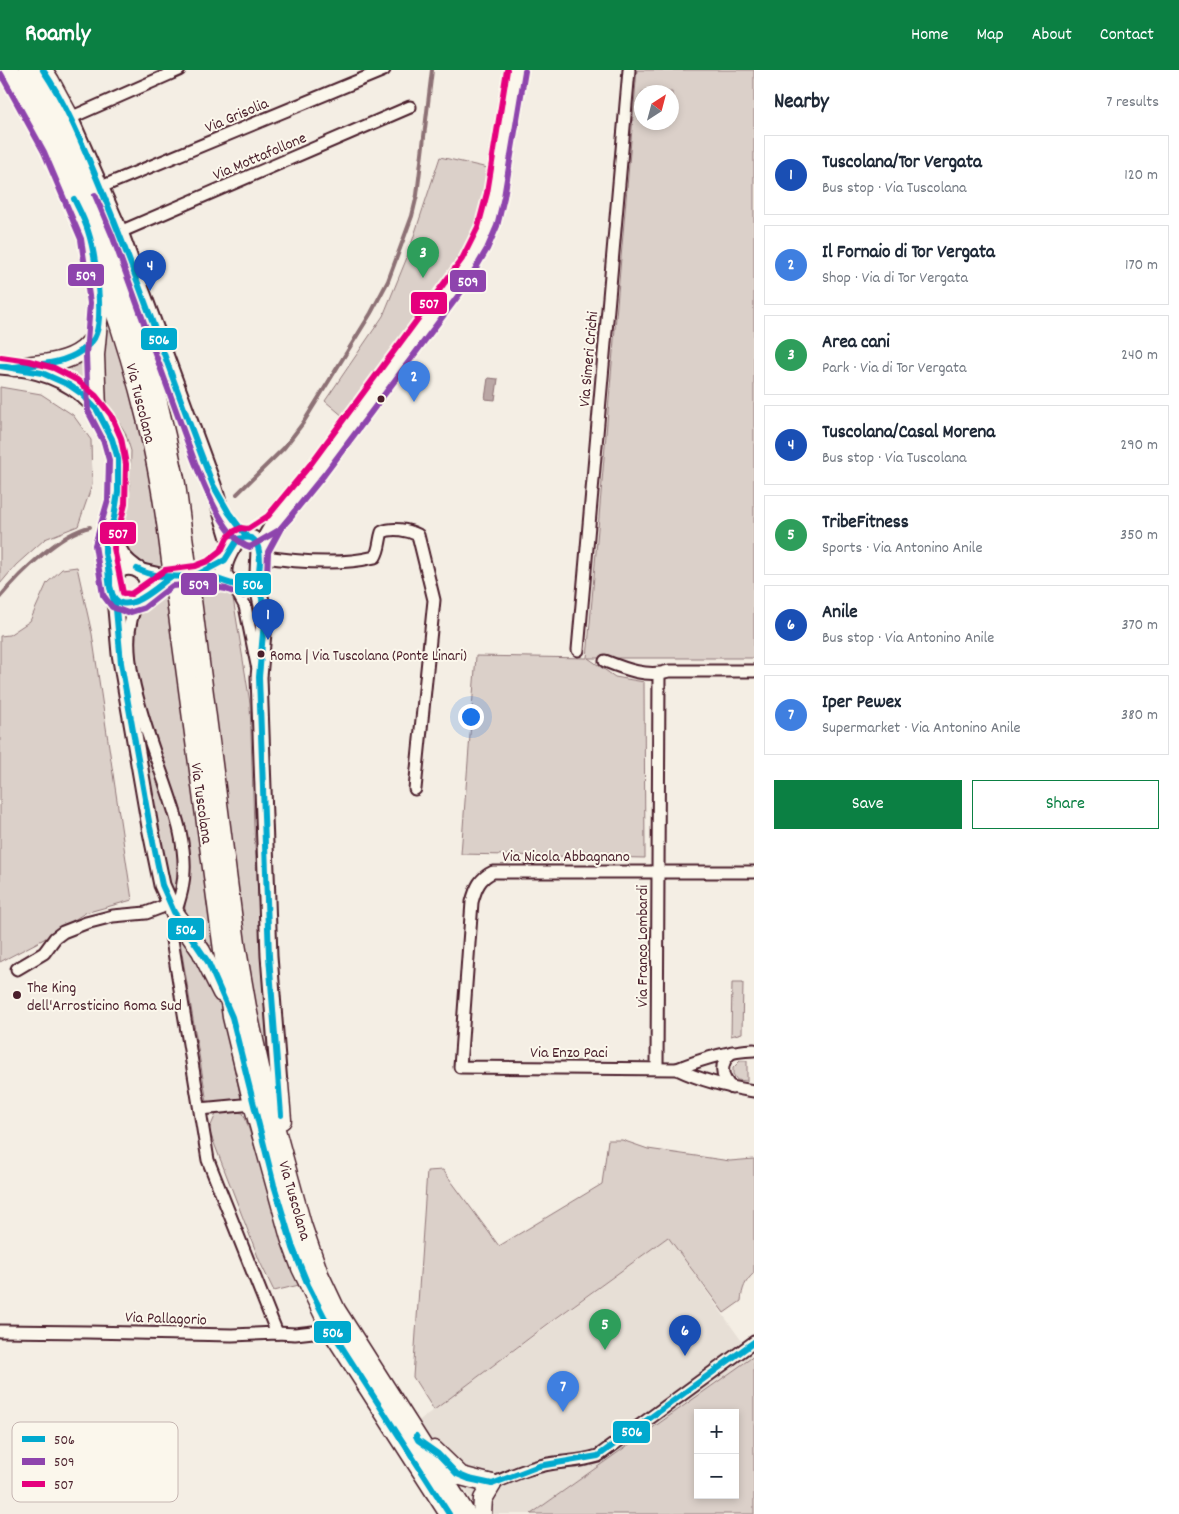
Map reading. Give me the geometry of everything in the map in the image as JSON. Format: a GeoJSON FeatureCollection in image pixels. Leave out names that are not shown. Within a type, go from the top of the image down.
{"type":"FeatureCollection","features":[{"type":"Feature","properties":{"kind":"main road","name":"Via Tuscolana"},"geometry":{"type":"LineString","coordinates":[[9,70],[52,148],[90,237],[140,391],[178,552]]}},
{"type":"Feature","properties":{"kind":"main road","name":"Via Tuscolana"},"geometry":{"type":"LineString","coordinates":[[27,70],[61,133],[94,208],[152,377],[166,436],[176,484],[178,552],[232,1017],[253,1104],[293,1248],[312,1293],[331,1330],[445,1495],[466,1514]]}},
{"type":"Feature","properties":{"kind":"main road"},"geometry":{"type":"LineString","coordinates":[[43,70],[70,118]]}},
{"type":"Feature","properties":{"kind":"main road"},"geometry":{"type":"LineString","coordinates":[[90,237],[99,302],[95,364],[97,410]]}},
{"type":"Feature","properties":{"kind":"main road"},"geometry":{"type":"LineString","coordinates":[[7,366],[52,362],[67,358],[82,351],[96,336]]}},
{"type":"Feature","properties":{"kind":"main road","name":"Via Tuscolana"},"geometry":{"type":"LineString","coordinates":[[184,603],[217,802],[242,983],[264,1083],[305,1234],[328,1294],[348,1330],[418,1440],[445,1495],[449,1514]]}},
{"type":"Feature","properties":{"kind":"main road"},"geometry":{"type":"LineString","coordinates":[[171,907],[208,962],[232,1017]]}},
{"type":"Feature","properties":{"kind":"main road"},"geometry":{"type":"LineString","coordinates":[[279,1084],[289,1175]]}},
{"type":"Feature","properties":{"kind":"main road"},"geometry":{"type":"LineString","coordinates":[[418,1440],[438,1454],[457,1474],[469,1479],[492,1484]]}},
{"type":"Feature","properties":{"kind":"main road"},"geometry":{"type":"LineString","coordinates":[[445,1495],[492,1484]]}},
{"type":"Feature","properties":{"kind":"main road"},"geometry":{"type":"LineString","coordinates":[[482,1514],[483,1499],[492,1484]]}},
{"type":"Feature","properties":{"kind":"street"},"geometry":{"type":"LineString","coordinates":[[70,118],[179,70]]}},
{"type":"Feature","properties":{"kind":"street","name":"Via Grisolia"},"geometry":{"type":"LineString","coordinates":[[101,188],[384,70]]}},
{"type":"Feature","properties":{"kind":"street"},"geometry":{"type":"LineString","coordinates":[[254,545],[317,470],[457,283],[476,252],[486,230],[496,195],[516,70]]}},
{"type":"Feature","properties":{"kind":"street","name":"Via Simeri Crichi"},"geometry":{"type":"LineString","coordinates":[[578,650],[629,70]]}},
{"type":"Feature","properties":{"kind":"street","name":"Via Mottafollone"},"geometry":{"type":"LineString","coordinates":[[120,232],[410,107]]}},
{"type":"Feature","properties":{"kind":"street","name":"Via Tuscolana"},"geometry":{"type":"LineString","coordinates":[[70,118],[120,232],[213,485],[222,512],[230,553],[224,570],[226,578],[231,582]]}},
{"type":"Feature","properties":{"kind":"street"},"geometry":{"type":"LineString","coordinates":[[7,366],[35,371],[60,380],[82,394],[97,410],[110,434],[117,455],[118,492],[114,518],[118,551],[147,581],[147,591],[142,598]]}},
{"type":"Feature","properties":{"kind":"street"},"geometry":{"type":"LineString","coordinates":[[213,485],[229,513],[254,545],[256,579],[262,598],[264,622],[259,677],[269,956],[279,1084]]}},
{"type":"Feature","properties":{"kind":"street","name":"Via Tuscolana"},"geometry":{"type":"LineString","coordinates":[[114,518],[104,546],[112,588],[120,654],[150,827],[160,879],[171,907],[173,954],[208,1160],[277,1333]]}},
{"type":"Feature","properties":{"kind":"street"},"geometry":{"type":"LineString","coordinates":[[175,578],[142,598],[128,604],[121,602],[112,588],[115,573],[124,567],[175,578],[197,575],[212,568],[230,553],[238,539],[312,561],[362,560],[375,558],[380,550],[382,532],[387,530],[409,531],[418,535],[434,600],[414,789]]}},
{"type":"Feature","properties":{"kind":"street"},"geometry":{"type":"LineString","coordinates":[[197,575],[231,582],[243,587],[250,586],[256,579]]}},
{"type":"Feature","properties":{"kind":"street"},"geometry":{"type":"LineString","coordinates":[[231,582],[244,606],[259,677]]}},
{"type":"Feature","properties":{"kind":"street","name":"Via Tuscolana"},"geometry":{"type":"LineString","coordinates":[[142,598],[134,608],[131,625],[131,664],[139,701],[172,803],[182,841],[183,883],[171,907]]}},
{"type":"Feature","properties":{"kind":"street"},"geometry":{"type":"LineString","coordinates":[[605,661],[626,670],[659,674],[669,671],[754,671]]}},
{"type":"Feature","properties":{"kind":"street","name":"Via Franco Lombardi"},"geometry":{"type":"LineString","coordinates":[[657,1068],[659,674]]}},
{"type":"Feature","properties":{"kind":"street","name":"Via Nicola Abbagnano"},"geometry":{"type":"LineString","coordinates":[[460,1067],[472,902],[479,882],[486,875],[493,872],[754,872]]}},
{"type":"Feature","properties":{"kind":"street"},"geometry":{"type":"LineString","coordinates":[[17,968],[44,953],[54,938],[63,932],[86,923],[114,916],[146,913],[162,907],[171,907]]}},
{"type":"Feature","properties":{"kind":"street","name":"Via Enzo Paci"},"geometry":{"type":"LineString","coordinates":[[460,1067],[677,1068],[732,1052],[754,1050]]}},
{"type":"Feature","properties":{"kind":"street"},"geometry":{"type":"LineString","coordinates":[[732,1052],[723,1063],[722,1070],[727,1083],[732,1088]]}},
{"type":"Feature","properties":{"kind":"street","name":"Via Enzo Paci"},"geometry":{"type":"LineString","coordinates":[[677,1068],[697,1079],[732,1088],[754,1091]]}},
{"type":"Feature","properties":{"kind":"street"},"geometry":{"type":"LineString","coordinates":[[200,1109],[253,1104]]}},
{"type":"Feature","properties":{"kind":"street","name":"Via Pallagorio"},"geometry":{"type":"LineString","coordinates":[[0,1331],[232,1335],[295,1334],[331,1330]]}},
{"type":"Feature","properties":{"kind":"street"},"geometry":{"type":"LineString","coordinates":[[492,1484],[518,1473],[554,1463],[577,1462],[598,1456],[754,1342]]}},
{"type":"Feature","properties":{"kind":"shaded area"},"geometry":{"type":"Polygon","coordinates":[[[637,70],[754,70],[754,658],[588,658],[615,677],[644,682],[645,858],[461,854],[476,656],[587,658],[634,105],[634,130],[679,130],[679,85],[636,85],[637,70]]]}},
{"type":"Feature","properties":{"kind":"shaded area"},"geometry":{"type":"Polygon","coordinates":[[[440,157],[488,168],[483,201],[471,239],[437,295],[344,417],[325,401],[383,316],[406,260],[440,157]]]}},
{"type":"Feature","properties":{"kind":"shaded area"},"geometry":{"type":"Polygon","coordinates":[[[106,308],[142,421],[167,570],[147,566],[130,555],[122,540],[130,489],[131,451],[125,432],[108,404],[102,386],[106,308]]]}},
{"type":"Feature","properties":{"kind":"shaded area"},"geometry":{"type":"Polygon","coordinates":[[[89,356],[90,383],[57,366],[89,356]]]}},
{"type":"Feature","properties":{"kind":"shaded area"},"geometry":{"type":"Polygon","coordinates":[[[488,378],[498,379],[495,400],[485,399],[488,378]]]}},
{"type":"Feature","properties":{"kind":"shaded area"},"geometry":{"type":"Polygon","coordinates":[[[0,387],[41,394],[73,415],[91,440],[92,485],[78,526],[45,539],[16,565],[0,584],[0,387]]]}},
{"type":"Feature","properties":{"kind":"shaded area"},"geometry":{"type":"Polygon","coordinates":[[[77,567],[92,634],[132,900],[85,913],[44,939],[0,962],[0,636],[9,635],[30,621],[47,583],[62,569],[77,567]]]}},
{"type":"Feature","properties":{"kind":"shaded area"},"geometry":{"type":"Polygon","coordinates":[[[207,583],[223,588],[233,598],[250,703],[254,828],[267,1047],[265,1051],[246,966],[200,594],[202,585],[207,583]]]}},
{"type":"Feature","properties":{"kind":"shaded area"},"geometry":{"type":"Polygon","coordinates":[[[170,594],[214,944],[210,946],[187,916],[185,905],[188,886],[186,850],[148,724],[139,690],[135,658],[136,630],[144,607],[156,597],[170,594]]]}},
{"type":"Feature","properties":{"kind":"shaded area"},"geometry":{"type":"Polygon","coordinates":[[[135,709],[147,750],[174,825],[178,884],[172,893],[163,870],[135,709]]]}},
{"type":"Feature","properties":{"kind":"shaded area"},"geometry":{"type":"Polygon","coordinates":[[[179,929],[205,969],[221,1007],[241,1099],[207,1102],[179,929]]]}},
{"type":"Feature","properties":{"kind":"shaded area"},"geometry":{"type":"Polygon","coordinates":[[[732,983],[743,983],[742,1033],[731,1036],[732,983]]]}},
{"type":"Feature","properties":{"kind":"shaded area"},"geometry":{"type":"Polygon","coordinates":[[[740,1061],[747,1061],[747,1081],[737,1080],[733,1074],[733,1068],[740,1061]]]}},
{"type":"Feature","properties":{"kind":"shaded area"},"geometry":{"type":"Polygon","coordinates":[[[230,1111],[243,1113],[246,1120],[299,1285],[274,1291],[260,1262],[209,1130],[216,1114],[230,1111]]]}},
{"type":"Feature","properties":{"kind":"shaded area"},"geometry":{"type":"Polygon","coordinates":[[[608,1140],[622,1140],[648,1149],[730,1161],[754,1159],[754,1273],[744,1286],[741,1301],[724,1313],[668,1237],[434,1410],[413,1377],[427,1171],[443,1170],[499,1246],[602,1184],[608,1140]]]}},
{"type":"Feature","properties":{"kind":"shaded area"},"geometry":{"type":"Polygon","coordinates":[[[668,1237],[753,1357],[531,1514],[482,1514],[417,1422],[668,1237]]]}},
{"type":"Feature","properties":{"kind":"shaded area"},"geometry":{"type":"Polygon","coordinates":[[[754,1356],[754,1514],[531,1514],[754,1356]]]}},
{"type":"Feature","properties":{"kind":"waterway"},"geometry":{"type":"LineString","coordinates":[[237,494],[284,448],[303,423],[371,313],[388,281],[412,216],[417,195],[432,70]]}},
{"type":"Feature","properties":{"kind":"waterway"},"geometry":{"type":"LineString","coordinates":[[0,597],[29,566],[53,546],[66,537],[90,527]]}},
{"type":"Feature","properties":{"kind":"transit line","name":"506"},"geometry":{"type":"LineString","coordinates":[[43,70],[75,128],[116,226],[213,485],[229,513],[247,537]]}},
{"type":"Feature","properties":{"kind":"transit line","name":"507"},"geometry":{"type":"LineString","coordinates":[[1,357],[29,361],[54,368],[77,380],[96,396],[111,415],[121,438],[126,464],[125,504],[114,548],[123,593],[131,594],[165,570],[195,566],[208,561],[221,551],[227,538],[233,532],[241,528],[248,529],[268,516],[310,465],[462,259],[478,227],[487,193],[507,70]]}},
{"type":"Feature","properties":{"kind":"transit line","name":"509"},"geometry":{"type":"LineString","coordinates":[[1,74],[44,152],[81,239],[90,303],[86,355],[88,411],[104,442],[109,460],[108,500],[95,545],[103,595],[112,607],[128,613],[144,608],[172,586],[197,584],[226,589],[243,596],[261,588],[267,574],[268,552],[281,528],[324,475],[464,288],[487,249],[497,226],[504,197],[525,71]]}},
{"type":"Feature","properties":{"kind":"transit line","name":"509"},"geometry":{"type":"LineString","coordinates":[[95,195],[112,235],[198,470],[216,510],[232,534],[241,543],[250,547],[279,530],[292,516]]}},
{"type":"Feature","properties":{"kind":"transit line","name":"506"},"geometry":{"type":"LineString","coordinates":[[14,367],[66,359],[86,348],[95,337],[99,312],[96,268],[87,227],[74,199]]}},
{"type":"Feature","properties":{"kind":"transit line","name":"506"},"geometry":{"type":"LineString","coordinates":[[0,366],[42,373],[69,385],[82,394],[97,410],[112,439],[118,459],[118,492],[114,518],[105,542],[105,553],[116,609],[121,663],[162,885],[174,912],[208,962],[232,1017],[274,1185],[293,1248],[308,1285],[331,1330],[449,1514]]}},
{"type":"Feature","properties":{"kind":"transit line","name":"506"},"geometry":{"type":"LineString","coordinates":[[137,569],[156,575],[213,578],[247,587],[255,583],[259,571],[260,556],[256,543],[253,539],[249,538],[238,539],[225,560],[197,575]]}},
{"type":"Feature","properties":{"kind":"transit line","name":"506"},"geometry":{"type":"LineString","coordinates":[[108,567],[111,591],[116,600],[122,603],[138,600],[169,578]]}},
{"type":"Feature","properties":{"kind":"transit line","name":"506"},"geometry":{"type":"LineString","coordinates":[[256,579],[262,598],[264,622],[259,677],[269,956],[281,1115]]}},
{"type":"Feature","properties":{"kind":"transit line","name":"506"},"geometry":{"type":"LineString","coordinates":[[492,1484],[539,1466],[598,1456],[754,1342]]}},
{"type":"Feature","properties":{"kind":"transit line","name":"506"},"geometry":{"type":"LineString","coordinates":[[416,1436],[418,1440],[438,1454],[457,1474],[469,1479],[492,1484]]}},
{"type":"Feature","properties":{"kind":"place","name":"Area cani"},"geometry":{"type":"Point","coordinates":[423,278]}},
{"type":"Feature","properties":{"kind":"place","name":"Tuscolana/Casal Morena"},"geometry":{"type":"Point","coordinates":[150,291]}},
{"type":"Feature","properties":{"kind":"place","name":"Il Fornaio di Tor Vergata"},"geometry":{"type":"Point","coordinates":[414,402]}},
{"type":"Feature","properties":{"kind":"place","name":"Tuscolana/Tor Vergata"},"geometry":{"type":"Point","coordinates":[268,640]}},
{"type":"Feature","properties":{"kind":"place","name":"Roma | Via Tuscolana (Ponte Linari)"},"geometry":{"type":"Point","coordinates":[261,654]}},
{"type":"Feature","properties":{"kind":"place","name":"The King dell'Arrosticino Roma Sud"},"geometry":{"type":"Point","coordinates":[17,995]}},
{"type":"Feature","properties":{"kind":"place","name":"TribeFitness"},"geometry":{"type":"Point","coordinates":[605,1350]}},
{"type":"Feature","properties":{"kind":"place","name":"Anile"},"geometry":{"type":"Point","coordinates":[685,1356]}},
{"type":"Feature","properties":{"kind":"place","name":"Iper Pewex"},"geometry":{"type":"Point","coordinates":[563,1412]}}]}
